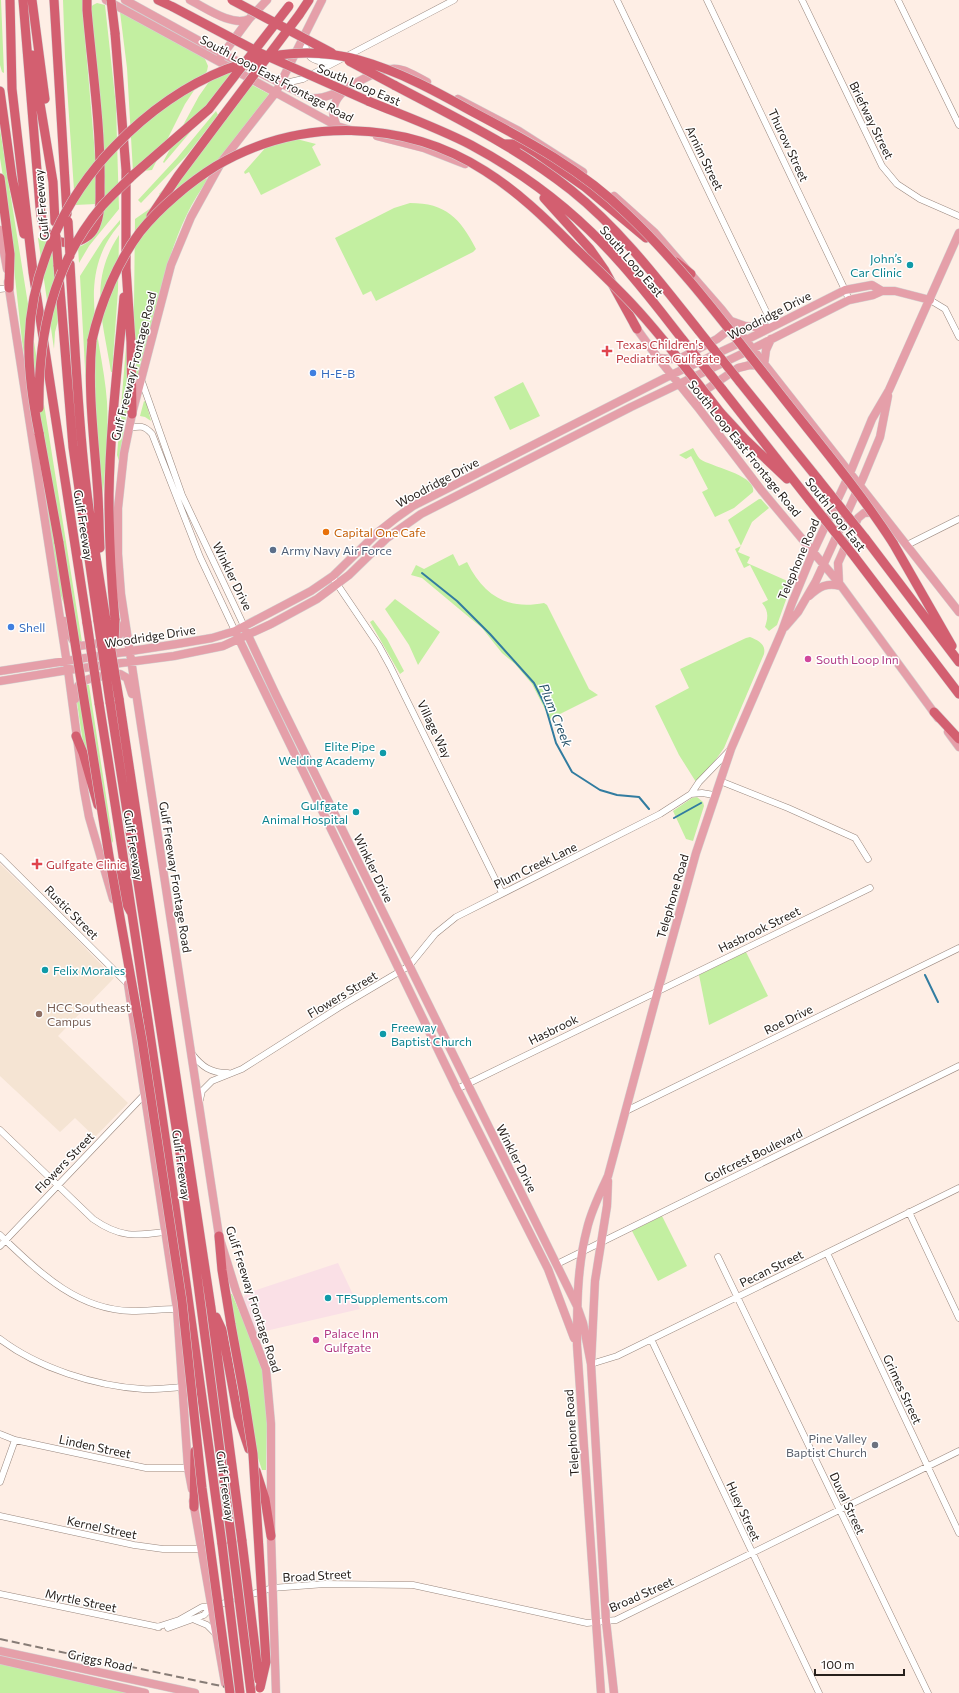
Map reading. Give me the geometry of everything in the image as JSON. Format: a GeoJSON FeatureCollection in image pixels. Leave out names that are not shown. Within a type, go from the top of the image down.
{"type":"FeatureCollection","features":[{"type":"Feature","properties":{"kind":"highway","name":"Gulf Freeway"},"geometry":{"type":"LineString","coordinates":[[10,0],[12,89],[33,272],[134,918],[222,1544],[240,1693]]}},
{"type":"Feature","properties":{"kind":"highway","name":"Gulf Freeway"},"geometry":{"type":"LineString","coordinates":[[23,0],[53,182],[58,265],[73,448],[106,621],[114,700],[186,1192],[251,1693]]}},
{"type":"Feature","properties":{"kind":"highway"},"geometry":{"type":"LineString","coordinates":[[23,0],[40,207],[43,223],[48,233],[55,240],[69,242],[84,240],[90,235],[96,226],[100,196],[101,163],[87,0]]}},
{"type":"Feature","properties":{"kind":"highway"},"geometry":{"type":"LineString","coordinates":[[32,0],[42,66],[53,182]]}},
{"type":"Feature","properties":{"kind":"highway","name":"Gulf Freeway"},"geometry":{"type":"LineString","coordinates":[[54,0],[79,412],[89,514],[113,662],[114,700],[211,1308],[260,1690]]}},
{"type":"Feature","properties":{"kind":"highway"},"geometry":{"type":"LineString","coordinates":[[111,0],[126,170],[126,268],[131,342],[132,414]]}},
{"type":"Feature","properties":{"kind":"highway","name":"South Loop East"},"geometry":{"type":"LineString","coordinates":[[160,0],[265,56],[471,145],[499,161],[532,183],[568,211],[597,237],[631,274],[854,556],[959,694]]}},
{"type":"Feature","properties":{"kind":"highway","name":"South Loop East"},"geometry":{"type":"LineString","coordinates":[[232,0],[305,36],[476,128],[555,177],[572,191],[608,224],[642,260],[865,538],[959,662]]}},
{"type":"Feature","properties":{"kind":"highway"},"geometry":{"type":"LineString","coordinates":[[245,0],[305,36]]}},
{"type":"Feature","properties":{"kind":"highway"},"geometry":{"type":"LineString","coordinates":[[100,583],[98,496],[92,418],[90,360],[96,321],[114,276],[140,232],[178,176],[309,0]]}},
{"type":"Feature","properties":{"kind":"highway"},"geometry":{"type":"LineString","coordinates":[[39,433],[39,372],[46,319],[60,279],[75,247],[102,206],[132,176],[209,109],[291,3]]}},
{"type":"Feature","properties":{"kind":"highway"},"geometry":{"type":"LineString","coordinates":[[230,1693],[202,1488],[182,1301],[142,1040],[108,848],[59,543],[32,395],[29,364],[29,341],[35,295],[45,258],[79,191],[98,165],[119,141],[163,104],[201,80],[233,66],[270,56],[304,53],[334,55],[363,61],[393,72],[448,98],[509,130],[552,155],[574,170],[624,211],[651,238],[696,288],[841,472],[893,543],[959,657]]}},
{"type":"Feature","properties":{"kind":"highway"},"geometry":{"type":"LineString","coordinates":[[0,91],[17,201],[33,272]]}},
{"type":"Feature","properties":{"kind":"highway"},"geometry":{"type":"LineString","coordinates":[[140,232],[182,191],[209,170],[234,155],[284,138],[321,131],[345,129],[368,130],[434,146],[477,167],[503,184],[554,227],[632,305],[668,346],[720,412],[745,439],[810,500]]}},
{"type":"Feature","properties":{"kind":"highway"},"geometry":{"type":"LineString","coordinates":[[504,144],[522,144],[538,154],[585,187],[691,274]]}},
{"type":"Feature","properties":{"kind":"highway"},"geometry":{"type":"LineString","coordinates":[[0,178],[10,254],[5,288]]}},
{"type":"Feature","properties":{"kind":"highway"},"geometry":{"type":"LineString","coordinates":[[532,183],[590,249],[607,275],[637,329]]}},
{"type":"Feature","properties":{"kind":"highway"},"geometry":{"type":"LineString","coordinates":[[106,621],[111,580],[109,495],[113,419],[126,268]]}},
{"type":"Feature","properties":{"kind":"highway"},"geometry":{"type":"LineString","coordinates":[[934,712],[959,739]]}},
{"type":"Feature","properties":{"kind":"highway"},"geometry":{"type":"LineString","coordinates":[[76,736],[83,752],[123,898],[134,918]]}},
{"type":"Feature","properties":{"kind":"highway"},"geometry":{"type":"LineString","coordinates":[[219,1236],[222,1270],[253,1454],[266,1662],[260,1690]]}},
{"type":"Feature","properties":{"kind":"highway"},"geometry":{"type":"LineString","coordinates":[[211,1308],[222,1330],[238,1416],[265,1499],[271,1536]]}},
{"type":"Feature","properties":{"kind":"highway"},"geometry":{"type":"LineString","coordinates":[[194,1507],[195,1401],[200,1385]]}},
{"type":"Feature","properties":{"kind":"main road","name":"South Loop East Frontage Road"},"geometry":{"type":"LineString","coordinates":[[106,0],[337,126],[424,148],[448,157],[496,180],[542,212],[587,258],[600,274],[658,358],[762,490],[840,584],[959,747]]}},
{"type":"Feature","properties":{"kind":"main road","name":"South Loop East Frontage Road"},"geometry":{"type":"LineString","coordinates":[[125,0],[138,4],[223,54],[281,84],[310,98],[318,100],[346,89],[385,69],[402,69],[519,131],[566,160],[603,188],[654,232],[691,274],[731,321],[959,612]]}},
{"type":"Feature","properties":{"kind":"main road"},"geometry":{"type":"LineString","coordinates":[[190,0],[231,20],[240,22],[249,19]]}},
{"type":"Feature","properties":{"kind":"main road"},"geometry":{"type":"LineString","coordinates":[[218,61],[249,19],[267,0]]}},
{"type":"Feature","properties":{"kind":"main road","name":"Gulf Freeway Frontage Road"},"geometry":{"type":"LineString","coordinates":[[276,1693],[271,1536],[272,1456],[269,1392],[266,1369],[236,1291],[219,1236],[121,594],[118,554],[118,508],[124,453],[132,414],[171,265],[191,217],[222,161],[281,84],[322,0]]}},
{"type":"Feature","properties":{"kind":"main road"},"geometry":{"type":"LineString","coordinates":[[127,12],[138,4]]}},
{"type":"Feature","properties":{"kind":"main road"},"geometry":{"type":"LineString","coordinates":[[337,126],[333,113],[333,106],[337,97],[346,89]]}},
{"type":"Feature","properties":{"kind":"main road"},"geometry":{"type":"LineString","coordinates":[[0,230],[5,288],[58,602],[76,736],[89,817],[111,890],[118,923],[145,1094],[178,1309],[188,1468],[226,1693]]}},
{"type":"Feature","properties":{"kind":"main road","name":"Telephone Road"},"geometry":{"type":"LineString","coordinates":[[601,1693],[577,1345],[577,1306],[582,1251],[587,1228],[597,1200],[608,1176],[658,990],[714,795],[731,748],[782,631],[813,552],[850,473],[872,418],[889,390],[959,233]]}},
{"type":"Feature","properties":{"kind":"main road","name":"Woodridge Drive"},"geometry":{"type":"LineString","coordinates":[[0,671],[66,660],[130,652],[212,638],[235,631],[311,592],[333,576],[396,518],[413,506],[603,412],[672,375],[746,340],[845,290],[872,285],[882,291]]}},
{"type":"Feature","properties":{"kind":"main road","name":"Woodridge Drive"},"geometry":{"type":"LineString","coordinates":[[0,681],[213,649],[239,639],[308,604],[337,583],[387,538],[421,514],[849,300],[873,295],[882,291],[895,291],[930,300]]}},
{"type":"Feature","properties":{"kind":"main road"},"geometry":{"type":"LineString","coordinates":[[658,358],[681,358],[717,339],[726,332],[731,321],[745,326],[771,327]]}},
{"type":"Feature","properties":{"kind":"main road"},"geometry":{"type":"LineString","coordinates":[[697,406],[701,395],[707,389],[738,368],[750,365],[765,365],[766,350],[772,339]]}},
{"type":"Feature","properties":{"kind":"main road","name":"Telephone Road"},"geometry":{"type":"LineString","coordinates":[[782,631],[798,612],[805,599],[860,485],[880,437],[889,390]]}},
{"type":"Feature","properties":{"kind":"main road"},"geometry":{"type":"LineString","coordinates":[[441,492],[446,501]]}},
{"type":"Feature","properties":{"kind":"main road"},"geometry":{"type":"LineString","coordinates":[[805,599],[819,587],[831,584],[840,584],[838,563],[858,518],[864,513],[868,512],[881,513]]}},
{"type":"Feature","properties":{"kind":"main road"},"geometry":{"type":"LineString","coordinates":[[58,602],[63,610],[67,629],[75,644],[80,646],[116,639],[122,633],[125,617]]}},
{"type":"Feature","properties":{"kind":"main road","name":"Winkler Drive"},"geometry":{"type":"LineString","coordinates":[[244,626],[276,695],[577,1306],[583,1323],[591,1364]]}},
{"type":"Feature","properties":{"kind":"main road","name":"Winkler Drive"},"geometry":{"type":"LineString","coordinates":[[235,631],[457,1089],[548,1269],[577,1345]]}},
{"type":"Feature","properties":{"kind":"main road"},"geometry":{"type":"LineString","coordinates":[[73,710],[76,706],[74,695],[81,682],[120,674],[127,678],[130,684],[140,734],[143,739]]}},
{"type":"Feature","properties":{"kind":"main road"},"geometry":{"type":"LineString","coordinates":[[267,699],[276,695]]}},
{"type":"Feature","properties":{"kind":"main road"},"geometry":{"type":"LineString","coordinates":[[278,721],[287,717]]}},
{"type":"Feature","properties":{"kind":"main road"},"geometry":{"type":"LineString","coordinates":[[286,736],[296,745],[300,754],[303,757],[307,757]]}},
{"type":"Feature","properties":{"kind":"main road"},"geometry":{"type":"LineString","coordinates":[[318,802],[327,798]]}},
{"type":"Feature","properties":{"kind":"main road"},"geometry":{"type":"LineString","coordinates":[[352,872],[361,868]]}},
{"type":"Feature","properties":{"kind":"main road"},"geometry":{"type":"LineString","coordinates":[[490,1153],[499,1149]]}},
{"type":"Feature","properties":{"kind":"main road","name":"Telephone Road"},"geometry":{"type":"LineString","coordinates":[[608,1176],[607,1206],[594,1281],[591,1364],[606,1621],[614,1693]]}},
{"type":"Feature","properties":{"kind":"main road"},"geometry":{"type":"LineString","coordinates":[[519,1210],[528,1206]]}},
{"type":"Feature","properties":{"kind":"main road"},"geometry":{"type":"LineString","coordinates":[[548,1269],[557,1264]]}},
{"type":"Feature","properties":{"kind":"main road","name":"Griggs Road"},"geometry":{"type":"LineString","coordinates":[[0,1651],[195,1693]]}},
{"type":"Feature","properties":{"kind":"main road","name":"Griggs Road"},"geometry":{"type":"LineString","coordinates":[[0,1660],[112,1684],[144,1693]]}},
{"type":"Feature","properties":{"kind":"main road"},"geometry":{"type":"LineString","coordinates":[[112,1684],[113,1675]]}},
{"type":"Feature","properties":{"kind":"street"},"geometry":{"type":"LineString","coordinates":[[281,84],[303,79],[454,0]]}},
{"type":"Feature","properties":{"kind":"street","name":"Arnim Street"},"geometry":{"type":"LineString","coordinates":[[617,0],[771,327]]}},
{"type":"Feature","properties":{"kind":"street","name":"Thurow Street"},"geometry":{"type":"LineString","coordinates":[[707,0],[849,300]]}},
{"type":"Feature","properties":{"kind":"street","name":"Briefway Street"},"geometry":{"type":"LineString","coordinates":[[802,0],[882,166],[897,184],[920,199],[959,216]]}},
{"type":"Feature","properties":{"kind":"street"},"geometry":{"type":"LineString","coordinates":[[898,0],[959,125]]}},
{"type":"Feature","properties":{"kind":"street"},"geometry":{"type":"LineString","coordinates":[[305,36],[305,49],[308,56],[319,62],[335,61]]}},
{"type":"Feature","properties":{"kind":"street"},"geometry":{"type":"LineString","coordinates":[[930,300],[945,310],[959,337]]}},
{"type":"Feature","properties":{"kind":"street","name":"Winkler Drive"},"geometry":{"type":"LineString","coordinates":[[141,379],[182,495],[244,626]]}},
{"type":"Feature","properties":{"kind":"street","name":"Winkler Drive"},"geometry":{"type":"LineString","coordinates":[[129,428],[141,426],[146,428],[152,434],[203,563],[235,631]]}},
{"type":"Feature","properties":{"kind":"street"},"geometry":{"type":"LineString","coordinates":[[907,545],[959,519]]}},
{"type":"Feature","properties":{"kind":"street","name":"Village Way"},"geometry":{"type":"LineString","coordinates":[[337,583],[379,646],[390,666],[502,893]]}},
{"type":"Feature","properties":{"kind":"street","name":"Plum Creek Lane"},"geometry":{"type":"LineString","coordinates":[[401,971],[409,966],[445,924],[502,893],[643,824],[691,794],[699,782],[731,748]]}},
{"type":"Feature","properties":{"kind":"street"},"geometry":{"type":"LineString","coordinates":[[720,781],[788,808],[854,838],[868,858]]}},
{"type":"Feature","properties":{"kind":"street"},"geometry":{"type":"LineString","coordinates":[[691,794],[702,793],[714,795]]}},
{"type":"Feature","properties":{"kind":"street","name":"Rustic Street"},"geometry":{"type":"LineString","coordinates":[[0,857],[128,984]]}},
{"type":"Feature","properties":{"kind":"street","name":"Hasbrook Street"},"geometry":{"type":"LineString","coordinates":[[658,990],[870,888]]}},
{"type":"Feature","properties":{"kind":"street","name":"Roe Drive"},"geometry":{"type":"LineString","coordinates":[[626,1111],[959,948]]}},
{"type":"Feature","properties":{"kind":"street","name":"Flowers Street"},"geometry":{"type":"LineString","coordinates":[[199,1106],[200,1095],[208,1085],[217,1079],[234,1073],[401,971]]}},
{"type":"Feature","properties":{"kind":"street","name":"Hasbrook"},"geometry":{"type":"LineString","coordinates":[[457,1089],[658,990]]}},
{"type":"Feature","properties":{"kind":"street"},"geometry":{"type":"LineString","coordinates":[[191,1053],[200,1064],[212,1071],[234,1073]]}},
{"type":"Feature","properties":{"kind":"street","name":"Golfcrest Boulevard"},"geometry":{"type":"LineString","coordinates":[[557,1264],[959,1066]]}},
{"type":"Feature","properties":{"kind":"street","name":"Flowers Street"},"geometry":{"type":"LineString","coordinates":[[0,1246],[145,1094]]}},
{"type":"Feature","properties":{"kind":"street"},"geometry":{"type":"LineString","coordinates":[[0,1130],[57,1185],[104,1227],[117,1233],[137,1236],[165,1232]]}},
{"type":"Feature","properties":{"kind":"street","name":"Pecan Street"},"geometry":{"type":"LineString","coordinates":[[591,1364],[617,1356],[959,1188]]}},
{"type":"Feature","properties":{"kind":"street"},"geometry":{"type":"LineString","coordinates":[[910,1212],[959,1318]]}},
{"type":"Feature","properties":{"kind":"street"},"geometry":{"type":"LineString","coordinates":[[0,1235],[40,1274],[59,1288],[84,1301],[108,1308],[131,1311],[178,1309]]}},
{"type":"Feature","properties":{"kind":"street","name":"Grimes Street"},"geometry":{"type":"LineString","coordinates":[[827,1253],[959,1533]]}},
{"type":"Feature","properties":{"kind":"street","name":"Duval Street"},"geometry":{"type":"LineString","coordinates":[[718,1257],[928,1693]]}},
{"type":"Feature","properties":{"kind":"street"},"geometry":{"type":"LineString","coordinates":[[0,1339],[32,1360],[49,1368],[103,1383],[143,1389],[183,1387]]}},
{"type":"Feature","properties":{"kind":"street","name":"Huey Street"},"geometry":{"type":"LineString","coordinates":[[651,1339],[819,1693]]}},
{"type":"Feature","properties":{"kind":"street","name":"Linden Street"},"geometry":{"type":"LineString","coordinates":[[0,1434],[15,1440],[146,1468],[188,1468]]}},
{"type":"Feature","properties":{"kind":"street"},"geometry":{"type":"LineString","coordinates":[[0,1482],[15,1440]]}},
{"type":"Feature","properties":{"kind":"street","name":"Broad Street"},"geometry":{"type":"LineString","coordinates":[[211,1607],[272,1588],[325,1584],[413,1586],[587,1623],[616,1620],[959,1451]]}},
{"type":"Feature","properties":{"kind":"street","name":"Kernel Street"},"geometry":{"type":"LineString","coordinates":[[0,1516],[134,1545],[163,1549],[201,1549]]}},
{"type":"Feature","properties":{"kind":"street","name":"Myrtle Street"},"geometry":{"type":"LineString","coordinates":[[0,1594],[157,1627],[168,1628],[195,1620],[204,1615],[211,1607]]}},
{"type":"Feature","properties":{"kind":"street","name":"Myrtle Street"},"geometry":{"type":"LineString","coordinates":[[157,1627],[179,1620],[202,1607],[211,1607]]}},
{"type":"Feature","properties":{"kind":"street"},"geometry":{"type":"LineString","coordinates":[[195,1620],[207,1625],[216,1634]]}},
{"type":"Feature","properties":{"kind":"shaded area","name":"HCC Southeast Campus"},"geometry":{"type":"Polygon","coordinates":[[[0,864],[63,925],[114,978],[58,1036],[128,1103],[95,1137],[75,1118],[60,1132],[0,1076],[0,864]]]}},
{"type":"Feature","properties":{"kind":"shaded area"},"geometry":{"type":"Polygon","coordinates":[[[338,1263],[360,1309],[257,1333],[242,1299],[247,1293],[338,1263]]]}},
{"type":"Feature","properties":{"kind":"green space"},"geometry":{"type":"Polygon","coordinates":[[[0,0],[4,73],[2,72],[0,65],[0,0]]]}},
{"type":"Feature","properties":{"kind":"green space"},"geometry":{"type":"Polygon","coordinates":[[[63,0],[82,0],[96,166],[96,204],[75,205],[65,57],[63,0]]]}},
{"type":"Feature","properties":{"kind":"green space"},"geometry":{"type":"Polygon","coordinates":[[[97,3],[105,5],[116,106],[119,209],[89,246],[79,263],[78,247],[91,239],[100,226],[90,8],[97,3]]]}},
{"type":"Feature","properties":{"kind":"green space"},"geometry":{"type":"Polygon","coordinates":[[[120,12],[200,55],[205,59],[208,66],[207,71],[185,104],[152,170],[133,172],[127,68],[120,12]]]}},
{"type":"Feature","properties":{"kind":"green space"},"geometry":{"type":"Polygon","coordinates":[[[220,66],[234,74],[192,130],[164,163],[163,162],[199,96],[220,66]]]}},
{"type":"Feature","properties":{"kind":"green space"},"geometry":{"type":"Polygon","coordinates":[[[252,85],[269,94],[221,157],[192,179],[161,196],[159,194],[184,168],[230,114],[252,85]]]}},
{"type":"Feature","properties":{"kind":"green space"},"geometry":{"type":"Polygon","coordinates":[[[216,111],[218,115],[187,155],[141,203],[138,200],[177,158],[216,111]]]}},
{"type":"Feature","properties":{"kind":"green space"},"geometry":{"type":"Polygon","coordinates":[[[0,129],[82,642],[77,641],[60,593],[22,341],[6,196],[0,158],[0,129]]]}},
{"type":"Feature","properties":{"kind":"green space"},"geometry":{"type":"Polygon","coordinates":[[[281,135],[316,144],[312,147],[321,165],[261,195],[249,172],[245,174],[244,172],[275,137],[281,135]]]}},
{"type":"Feature","properties":{"kind":"green space"},"geometry":{"type":"Polygon","coordinates":[[[206,178],[208,180],[193,202],[181,227],[171,254],[133,393],[135,219],[155,205],[206,178]]]}},
{"type":"Feature","properties":{"kind":"green space"},"geometry":{"type":"Polygon","coordinates":[[[410,203],[433,206],[450,214],[464,229],[476,249],[473,252],[376,301],[371,291],[363,295],[335,238],[394,208],[410,203]]]}},
{"type":"Feature","properties":{"kind":"green space"},"geometry":{"type":"Polygon","coordinates":[[[120,220],[120,224],[106,244],[98,265],[94,287],[94,310],[107,402],[106,459],[101,517],[86,387],[80,276],[103,240],[120,220]]]}},
{"type":"Feature","properties":{"kind":"green space"},"geometry":{"type":"Polygon","coordinates":[[[119,235],[118,290],[111,372],[100,302],[104,269],[109,252],[119,235]]]}},
{"type":"Feature","properties":{"kind":"green space"},"geometry":{"type":"Polygon","coordinates":[[[45,237],[53,244],[58,321],[55,332],[54,349],[38,238],[45,237]]]}},
{"type":"Feature","properties":{"kind":"green space"},"geometry":{"type":"Polygon","coordinates":[[[128,346],[127,410],[119,461],[117,455],[126,347],[128,346]]]}},
{"type":"Feature","properties":{"kind":"green space"},"geometry":{"type":"Polygon","coordinates":[[[523,382],[540,416],[510,430],[494,397],[523,382]]]}},
{"type":"Feature","properties":{"kind":"green space"},"geometry":{"type":"Polygon","coordinates":[[[144,401],[146,402],[151,421],[140,416],[144,401]]]}},
{"type":"Feature","properties":{"kind":"green space"},"geometry":{"type":"Polygon","coordinates":[[[693,448],[700,459],[741,476],[748,481],[752,486],[753,492],[734,508],[715,517],[702,492],[708,489],[691,456],[686,459],[679,455],[693,448]]]}},
{"type":"Feature","properties":{"kind":"green space"},"geometry":{"type":"Polygon","coordinates":[[[761,499],[769,508],[752,522],[741,546],[728,520],[761,499]]]}},
{"type":"Feature","properties":{"kind":"green space"},"geometry":{"type":"Polygon","coordinates":[[[741,546],[738,552],[750,557],[747,563],[792,583],[777,625],[769,631],[765,627],[767,615],[766,609],[762,603],[768,600],[750,565],[744,568],[735,549],[741,546]]]}},
{"type":"Feature","properties":{"kind":"green space"},"geometry":{"type":"Polygon","coordinates":[[[453,554],[459,566],[467,562],[481,584],[498,598],[519,604],[531,605],[544,603],[547,605],[589,689],[598,695],[550,719],[532,684],[515,664],[502,653],[482,628],[422,578],[411,575],[416,565],[424,569],[453,554]]]}},
{"type":"Feature","properties":{"kind":"green space"},"geometry":{"type":"Polygon","coordinates":[[[395,599],[440,632],[418,665],[409,645],[385,609],[395,599]]]}},
{"type":"Feature","properties":{"kind":"green space"},"geometry":{"type":"Polygon","coordinates":[[[373,620],[387,639],[404,671],[400,674],[370,622],[373,620]]]}},
{"type":"Feature","properties":{"kind":"green space"},"geometry":{"type":"Polygon","coordinates":[[[750,637],[763,645],[764,654],[724,748],[712,765],[696,782],[679,755],[655,706],[689,688],[680,669],[750,637]]]}},
{"type":"Feature","properties":{"kind":"green space"},"geometry":{"type":"Polygon","coordinates":[[[83,684],[89,685],[113,841],[111,845],[83,743],[76,696],[83,684]]]}},
{"type":"Feature","properties":{"kind":"green space"},"geometry":{"type":"Polygon","coordinates":[[[697,797],[703,802],[704,806],[693,841],[686,839],[673,811],[692,798],[697,797]]]}},
{"type":"Feature","properties":{"kind":"green space"},"geometry":{"type":"Polygon","coordinates":[[[746,952],[768,996],[709,1025],[699,975],[746,952]]]}},
{"type":"Feature","properties":{"kind":"green space"},"geometry":{"type":"Polygon","coordinates":[[[662,1216],[687,1266],[658,1281],[632,1231],[662,1216]]]}},
{"type":"Feature","properties":{"kind":"green space"},"geometry":{"type":"Polygon","coordinates":[[[230,1294],[232,1294],[253,1342],[263,1371],[267,1408],[266,1470],[262,1470],[256,1452],[248,1394],[230,1294]]]}},
{"type":"Feature","properties":{"kind":"green space"},"geometry":{"type":"Polygon","coordinates":[[[0,1664],[128,1692],[128,1693],[0,1693],[0,1664]]]}},
{"type":"Feature","properties":{"kind":"waterway","name":"Plum Creek"},"geometry":{"type":"LineString","coordinates":[[422,573],[457,601],[490,634],[534,683],[545,705],[556,743],[572,772],[600,790],[617,795],[639,797],[649,809]]}},
{"type":"Feature","properties":{"kind":"waterway","name":"Plum Creek"},"geometry":{"type":"LineString","coordinates":[[674,818],[701,803]]}},
{"type":"Feature","properties":{"kind":"waterway","name":"Plum Creek"},"geometry":{"type":"LineString","coordinates":[[925,975],[938,1002]]}},
{"type":"Feature","properties":{"kind":"railway"},"geometry":{"type":"LineString","coordinates":[[0,1639],[254,1693]]}},
{"type":"Feature","properties":{"kind":"place","name":"John’s Car Clinic"},"geometry":{"type":"Point","coordinates":[910,265]}},
{"type":"Feature","properties":{"kind":"place","name":"Texas Children's Pediatrics Gulfgate"},"geometry":{"type":"Point","coordinates":[607,351]}},
{"type":"Feature","properties":{"kind":"place","name":"H-E-B"},"geometry":{"type":"Point","coordinates":[313,373]}},
{"type":"Feature","properties":{"kind":"place","name":"Capital One Cafe"},"geometry":{"type":"Point","coordinates":[326,532]}},
{"type":"Feature","properties":{"kind":"place","name":"Army Navy Air Force"},"geometry":{"type":"Point","coordinates":[273,550]}},
{"type":"Feature","properties":{"kind":"place","name":"Shell"},"geometry":{"type":"Point","coordinates":[11,627]}},
{"type":"Feature","properties":{"kind":"place","name":"South Loop Inn"},"geometry":{"type":"Point","coordinates":[808,659]}},
{"type":"Feature","properties":{"kind":"place","name":"Elite Pipe Welding Academy"},"geometry":{"type":"Point","coordinates":[383,753]}},
{"type":"Feature","properties":{"kind":"place","name":"Gulfgate Animal Hospital"},"geometry":{"type":"Point","coordinates":[356,812]}},
{"type":"Feature","properties":{"kind":"place","name":"Gulfgate Clinic"},"geometry":{"type":"Point","coordinates":[37,864]}},
{"type":"Feature","properties":{"kind":"place","name":"Felix Morales"},"geometry":{"type":"Point","coordinates":[45,970]}},
{"type":"Feature","properties":{"kind":"place","name":"HCC Southeast Campus"},"geometry":{"type":"Point","coordinates":[39,1014]}},
{"type":"Feature","properties":{"kind":"place","name":"Freeway Baptist Church"},"geometry":{"type":"Point","coordinates":[383,1034]}},
{"type":"Feature","properties":{"kind":"place","name":"TFSupplements.com"},"geometry":{"type":"Point","coordinates":[328,1298]}},
{"type":"Feature","properties":{"kind":"place","name":"Palace Inn Gulfgate"},"geometry":{"type":"Point","coordinates":[316,1340]}},
{"type":"Feature","properties":{"kind":"place","name":"Pine Valley Baptist Church"},"geometry":{"type":"Point","coordinates":[875,1445]}}]}
